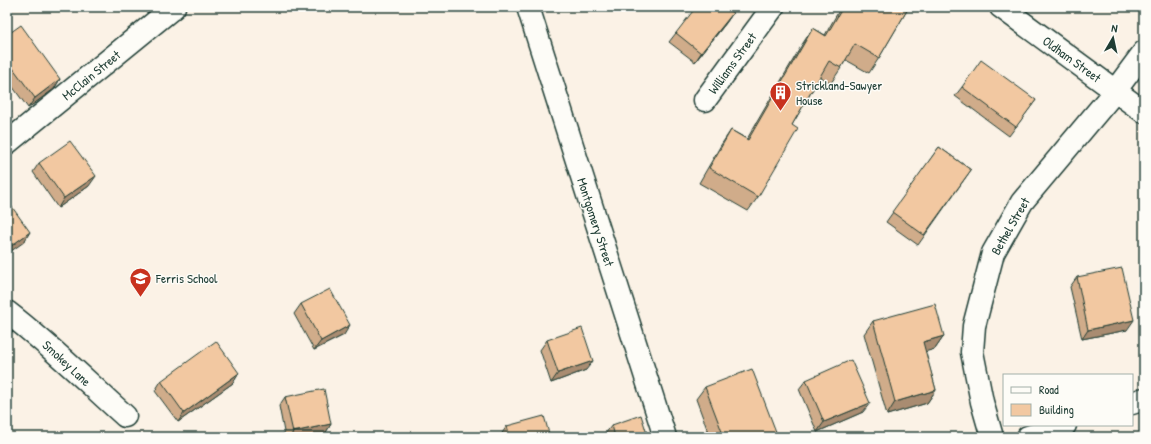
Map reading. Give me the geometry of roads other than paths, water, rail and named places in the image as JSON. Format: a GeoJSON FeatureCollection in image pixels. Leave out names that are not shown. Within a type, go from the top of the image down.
{"type":"FeatureCollection","features":[{"type":"Feature","properties":{"kind":"street","name":"McClain Street"},"geometry":{"type":"LineString","coordinates":[[7,143],[174,7]]}},
{"type":"Feature","properties":{"kind":"street","name":"Montgomery Street"},"geometry":{"type":"LineString","coordinates":[[528,7],[665,437]]}},
{"type":"Feature","properties":{"kind":"street","name":"Williams Street"},"geometry":{"type":"LineString","coordinates":[[705,100],[773,7]]}},
{"type":"Feature","properties":{"kind":"street","name":"Oldham Street"},"geometry":{"type":"LineString","coordinates":[[1000,7],[1144,112]]}},
{"type":"Feature","properties":{"kind":"street","name":"Bethel Street"},"geometry":{"type":"LineString","coordinates":[[992,437],[982,402],[972,352],[974,326],[993,252],[1022,202],[1115,91],[1144,52]]}},
{"type":"Feature","properties":{"kind":"street","name":"Smokey Lane"},"geometry":{"type":"LineString","coordinates":[[7,312],[52,348],[67,365],[125,416]]}},
{"type":"Feature","properties":{"kind":"street"},"geometry":{"type":"LineString","coordinates":[[1133,403],[1144,399]]}},
{"type":"Feature","properties":{"kind":"street"},"geometry":{"type":"LineString","coordinates":[[1028,437],[1062,426]]}},
{"type":"Feature","properties":{"kind":"place","name":"Strickland-Sawyer House"},"geometry":{"type":"Point","coordinates":[780,112]}},
{"type":"Feature","properties":{"kind":"place","name":"Ferris School"},"geometry":{"type":"Point","coordinates":[141,298]}}]}
